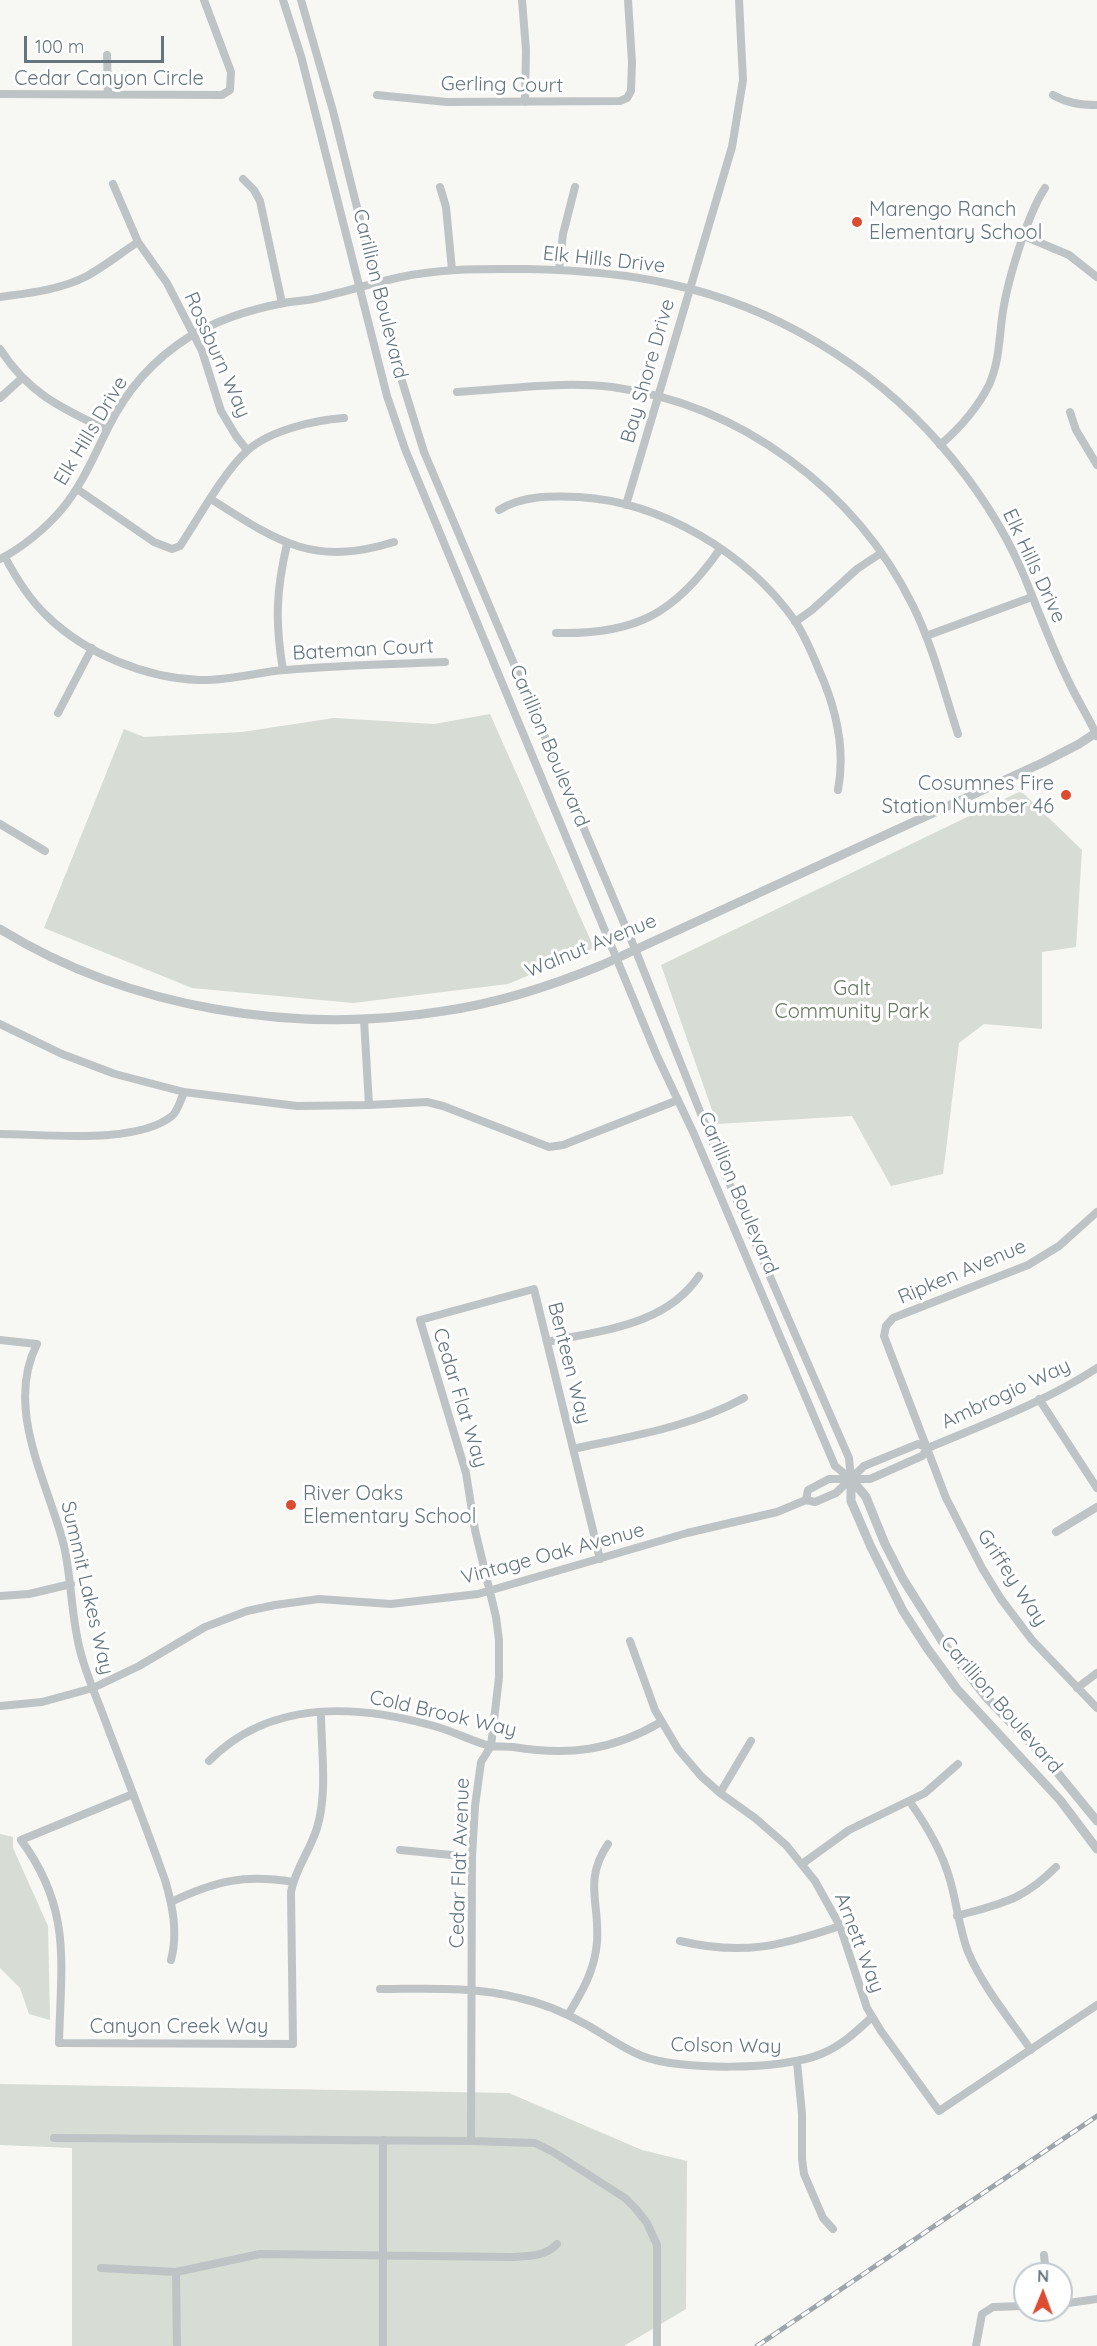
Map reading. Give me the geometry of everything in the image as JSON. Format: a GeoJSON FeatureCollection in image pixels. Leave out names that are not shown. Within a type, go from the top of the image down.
{"type":"FeatureCollection","features":[{"type":"Feature","properties":{"kind":"street","name":"Cedar Canyon Circle"},"geometry":{"type":"LineString","coordinates":[[0,94],[222,95],[230,90],[231,72],[204,0]]}},
{"type":"Feature","properties":{"kind":"street","name":"Carillion Boulevard"},"geometry":{"type":"LineString","coordinates":[[283,0],[301,56],[387,396],[414,470],[555,805],[616,958],[835,1466],[851,1479],[866,1497],[903,1580],[944,1644],[986,1697],[1047,1760],[1097,1821]]}},
{"type":"Feature","properties":{"kind":"street","name":"Carillion Boulevard"},"geometry":{"type":"LineString","coordinates":[[301,0],[333,111],[400,381],[424,452],[635,949],[721,1164],[849,1458],[851,1501],[903,1611],[927,1648],[957,1689],[1060,1800],[1097,1849]]}},
{"type":"Feature","properties":{"kind":"street"},"geometry":{"type":"LineString","coordinates":[[522,0],[526,50],[525,102]]}},
{"type":"Feature","properties":{"kind":"street","name":"Gerling Court"},"geometry":{"type":"LineString","coordinates":[[377,95],[447,102],[612,101],[627,98],[631,91],[632,62],[628,0]]}},
{"type":"Feature","properties":{"kind":"street","name":"Bay Shore Drive"},"geometry":{"type":"LineString","coordinates":[[626,505],[732,147],[743,80],[739,0]]}},
{"type":"Feature","properties":{"kind":"street"},"geometry":{"type":"LineString","coordinates":[[107,55],[108,94]]}},
{"type":"Feature","properties":{"kind":"street"},"geometry":{"type":"LineString","coordinates":[[1053,95],[1078,105],[1097,105]]}},
{"type":"Feature","properties":{"kind":"street"},"geometry":{"type":"LineString","coordinates":[[243,179],[254,190],[260,201],[282,303]]}},
{"type":"Feature","properties":{"kind":"street","name":"Rossburn Way"},"geometry":{"type":"LineString","coordinates":[[113,184],[138,242],[167,283],[202,351],[221,411],[236,436],[248,450]]}},
{"type":"Feature","properties":{"kind":"street"},"geometry":{"type":"LineString","coordinates":[[440,187],[446,207],[452,270]]}},
{"type":"Feature","properties":{"kind":"street"},"geometry":{"type":"LineString","coordinates":[[559,270],[563,234],[575,187]]}},
{"type":"Feature","properties":{"kind":"street"},"geometry":{"type":"LineString","coordinates":[[940,445],[971,414],[990,383],[1000,348],[1006,295],[1032,211],[1045,188]]}},
{"type":"Feature","properties":{"kind":"street"},"geometry":{"type":"LineString","coordinates":[[1024,236],[1069,255],[1097,277]]}},
{"type":"Feature","properties":{"kind":"street"},"geometry":{"type":"LineString","coordinates":[[0,297],[40,291],[75,281],[138,242]]}},
{"type":"Feature","properties":{"kind":"street","name":"Elk Hills Drive"},"geometry":{"type":"LineString","coordinates":[[2,558],[47,524],[63,508],[77,489],[107,430],[135,385],[157,361],[192,335],[222,321],[282,303],[313,299],[375,282],[452,270],[559,270],[631,276],[719,297],[757,312],[830,350],[894,399],[940,445],[969,481],[999,526],[1023,573],[1067,680],[1097,734]]}},
{"type":"Feature","properties":{"kind":"street"},"geometry":{"type":"LineString","coordinates":[[0,349],[21,379],[42,395],[107,430]]}},
{"type":"Feature","properties":{"kind":"street"},"geometry":{"type":"LineString","coordinates":[[0,398],[21,379]]}},
{"type":"Feature","properties":{"kind":"street"},"geometry":{"type":"LineString","coordinates":[[457,392],[585,385],[612,387],[659,396],[717,418],[772,447],[833,496],[858,522],[881,553],[913,605],[927,636],[958,734]]}},
{"type":"Feature","properties":{"kind":"street"},"geometry":{"type":"LineString","coordinates":[[1070,412],[1076,430],[1096,461]]}},
{"type":"Feature","properties":{"kind":"street"},"geometry":{"type":"LineString","coordinates":[[77,489],[154,542],[172,549],[180,546],[228,473],[248,450],[271,437],[306,424],[344,418]]}},
{"type":"Feature","properties":{"kind":"street"},"geometry":{"type":"LineString","coordinates":[[499,510],[519,500],[546,497],[586,498],[626,505],[674,522],[720,549],[764,585],[795,622],[827,687],[840,738],[841,763],[838,790]]}},
{"type":"Feature","properties":{"kind":"street"},"geometry":{"type":"LineString","coordinates":[[211,499],[256,528],[287,544],[314,550],[358,552],[394,542]]}},
{"type":"Feature","properties":{"kind":"street"},"geometry":{"type":"LineString","coordinates":[[283,670],[277,614],[278,589],[287,544]]}},
{"type":"Feature","properties":{"kind":"street"},"geometry":{"type":"LineString","coordinates":[[556,633],[609,632],[653,615],[675,601],[707,568],[720,549]]}},
{"type":"Feature","properties":{"kind":"street"},"geometry":{"type":"LineString","coordinates":[[795,622],[812,610],[857,569],[881,553]]}},
{"type":"Feature","properties":{"kind":"street","name":"Bateman Court"},"geometry":{"type":"LineString","coordinates":[[2,558],[25,592],[48,618],[92,648],[126,665],[147,672],[201,680],[283,670],[445,662]]}},
{"type":"Feature","properties":{"kind":"street"},"geometry":{"type":"LineString","coordinates":[[927,636],[1032,597]]}},
{"type":"Feature","properties":{"kind":"street"},"geometry":{"type":"LineString","coordinates":[[58,712],[92,648]]}},
{"type":"Feature","properties":{"kind":"street","name":"Walnut Avenue"},"geometry":{"type":"LineString","coordinates":[[0,929],[79,969],[134,989],[248,1014],[294,1019],[364,1020],[445,1011],[536,990],[616,958],[1044,762],[1097,734]]}},
{"type":"Feature","properties":{"kind":"street"},"geometry":{"type":"LineString","coordinates":[[0,824],[45,851]]}},
{"type":"Feature","properties":{"kind":"street"},"geometry":{"type":"LineString","coordinates":[[364,1020],[369,1105]]}},
{"type":"Feature","properties":{"kind":"street"},"geometry":{"type":"LineString","coordinates":[[0,1024],[62,1054],[116,1074],[184,1092],[297,1106],[427,1102],[549,1147],[563,1145],[678,1100]]}},
{"type":"Feature","properties":{"kind":"street"},"geometry":{"type":"LineString","coordinates":[[0,1134],[106,1136],[155,1126],[174,1115],[184,1092]]}},
{"type":"Feature","properties":{"kind":"street","name":"Ripken Avenue"},"geometry":{"type":"LineString","coordinates":[[928,1448],[890,1354],[884,1336],[886,1326],[893,1318],[1028,1264],[1059,1246],[1097,1212]]}},
{"type":"Feature","properties":{"kind":"street"},"geometry":{"type":"LineString","coordinates":[[547,1342],[632,1324],[649,1318],[681,1298],[699,1276]]}},
{"type":"Feature","properties":{"kind":"street","name":"Benteen Way"},"geometry":{"type":"LineString","coordinates":[[420,1320],[534,1289],[600,1559]]}},
{"type":"Feature","properties":{"kind":"street","name":"Cedar Flat Way"},"geometry":{"type":"LineString","coordinates":[[420,1320],[466,1473],[475,1530],[490,1591]]}},
{"type":"Feature","properties":{"kind":"street","name":"Summit Lakes Way"},"geometry":{"type":"LineString","coordinates":[[0,1340],[37,1344],[28,1360],[26,1387],[29,1432],[36,1462],[58,1523],[71,1584],[78,1641],[171,1902],[175,1934],[171,1960]]}},
{"type":"Feature","properties":{"kind":"street","name":"Ambrogio Way"},"geometry":{"type":"LineString","coordinates":[[851,1479],[870,1479],[922,1456],[928,1448],[1039,1400],[1097,1368]]}},
{"type":"Feature","properties":{"kind":"street"},"geometry":{"type":"LineString","coordinates":[[573,1449],[690,1423],[744,1398]]}},
{"type":"Feature","properties":{"kind":"street"},"geometry":{"type":"LineString","coordinates":[[1039,1400],[1097,1488]]}},
{"type":"Feature","properties":{"kind":"street","name":"Ambrogio Way"},"geometry":{"type":"LineString","coordinates":[[851,1479],[864,1466],[918,1444],[928,1448]]}},
{"type":"Feature","properties":{"kind":"street","name":"Griffey Way"},"geometry":{"type":"LineString","coordinates":[[928,1448],[946,1498],[987,1576],[1032,1640],[1097,1708]]}},
{"type":"Feature","properties":{"kind":"street","name":"Vintage Oak Avenue"},"geometry":{"type":"LineString","coordinates":[[806,1500],[808,1490],[829,1479],[851,1479]]}},
{"type":"Feature","properties":{"kind":"street","name":"Vintage Oak Avenue"},"geometry":{"type":"LineString","coordinates":[[0,1706],[42,1702],[93,1688],[139,1666],[205,1627],[247,1611],[319,1599],[391,1604],[490,1591],[687,1533],[777,1512],[806,1500],[815,1502],[836,1493],[851,1479]]}},
{"type":"Feature","properties":{"kind":"street"},"geometry":{"type":"LineString","coordinates":[[1056,1532],[1097,1507]]}},
{"type":"Feature","properties":{"kind":"street"},"geometry":{"type":"LineString","coordinates":[[0,1596],[29,1594],[71,1584]]}},
{"type":"Feature","properties":{"kind":"street","name":"Cedar Flat Avenue"},"geometry":{"type":"LineString","coordinates":[[471,2140],[472,1857],[475,1806],[481,1762],[491,1746],[500,1659],[496,1617],[490,1591]]}},
{"type":"Feature","properties":{"kind":"street","name":"Arnett Way"},"geometry":{"type":"LineString","coordinates":[[630,1641],[645,1686],[661,1722],[687,1760],[720,1793],[770,1830],[802,1864],[822,1892],[840,1926],[860,1990],[872,2017],[939,2111],[1030,2050]]}},
{"type":"Feature","properties":{"kind":"street"},"geometry":{"type":"LineString","coordinates":[[1077,1688],[1097,1673]]}},
{"type":"Feature","properties":{"kind":"street","name":"Cold Brook Way"},"geometry":{"type":"LineString","coordinates":[[208,1761],[232,1740],[258,1725],[287,1716],[321,1712],[358,1711],[397,1716],[437,1726],[491,1746],[510,1746],[539,1751],[576,1751],[619,1742],[661,1722]]}},
{"type":"Feature","properties":{"kind":"street","name":"Canyon Creek Way"},"geometry":{"type":"LineString","coordinates":[[133,1794],[21,1840],[44,1876],[57,1913],[61,1953],[59,2043],[293,2044],[290,1902],[293,1882],[309,1850],[321,1812],[321,1712]]}},
{"type":"Feature","properties":{"kind":"street"},"geometry":{"type":"LineString","coordinates":[[720,1793],[752,1742]]}},
{"type":"Feature","properties":{"kind":"street"},"geometry":{"type":"LineString","coordinates":[[802,1864],[849,1830],[925,1793],[958,1764]]}},
{"type":"Feature","properties":{"kind":"street"},"geometry":{"type":"LineString","coordinates":[[910,1802],[924,1822],[942,1856],[950,1880],[957,1916],[980,1976],[1030,2050],[1097,2005]]}},
{"type":"Feature","properties":{"kind":"street"},"geometry":{"type":"LineString","coordinates":[[568,2015],[586,1985],[594,1960],[597,1928],[593,1886],[598,1860],[608,1844]]}},
{"type":"Feature","properties":{"kind":"street"},"geometry":{"type":"LineString","coordinates":[[400,1850],[472,1857]]}},
{"type":"Feature","properties":{"kind":"street"},"geometry":{"type":"LineString","coordinates":[[957,1916],[1022,1896],[1056,1867]]}},
{"type":"Feature","properties":{"kind":"street"},"geometry":{"type":"LineString","coordinates":[[171,1902],[199,1889],[231,1880],[261,1878],[293,1882]]}},
{"type":"Feature","properties":{"kind":"street"},"geometry":{"type":"LineString","coordinates":[[680,1941],[720,1948],[755,1948],[786,1943],[840,1926]]}},
{"type":"Feature","properties":{"kind":"street","name":"Colson Way"},"geometry":{"type":"LineString","coordinates":[[380,1989],[472,1989],[519,1998],[568,2015],[644,2057],[698,2066],[797,2062],[839,2045],[872,2017]]}},
{"type":"Feature","properties":{"kind":"street"},"geometry":{"type":"LineString","coordinates":[[797,2062],[804,2174],[823,2218],[833,2229]]}},
{"type":"Feature","properties":{"kind":"street"},"geometry":{"type":"LineString","coordinates":[[54,2138],[471,2140],[535,2143],[626,2198],[647,2223],[657,2245],[657,2346]]}},
{"type":"Feature","properties":{"kind":"street"},"geometry":{"type":"LineString","coordinates":[[383,2140],[383,2346]]}},
{"type":"Feature","properties":{"kind":"street"},"geometry":{"type":"LineString","coordinates":[[101,2268],[176,2272],[260,2254],[533,2256],[550,2252],[557,2244]]}},
{"type":"Feature","properties":{"kind":"street"},"geometry":{"type":"LineString","coordinates":[[1044,2255],[1045,2262]]}},
{"type":"Feature","properties":{"kind":"street"},"geometry":{"type":"LineString","coordinates":[[176,2272],[177,2346]]}},
{"type":"Feature","properties":{"kind":"street"},"geometry":{"type":"LineString","coordinates":[[1073,2302],[1097,2299]]}},
{"type":"Feature","properties":{"kind":"street"},"geometry":{"type":"LineString","coordinates":[[976,2346],[982,2314],[993,2307],[1013,2306]]}},
{"type":"Feature","properties":{"kind":"green space"},"geometry":{"type":"Polygon","coordinates":[[[490,714],[594,948],[508,984],[353,1003],[192,988],[44,928],[124,729],[144,737],[242,732],[334,718],[434,724],[490,714]]]}},
{"type":"Feature","properties":{"kind":"green space","name":"Galt Community Park"},"geometry":{"type":"Polygon","coordinates":[[[1021,791],[1082,850],[1076,947],[1042,952],[1042,1029],[984,1024],[959,1043],[943,1174],[891,1186],[852,1116],[717,1124],[661,965],[1021,791]]]}},
{"type":"Feature","properties":{"kind":"green space"},"geometry":{"type":"Polygon","coordinates":[[[0,1834],[13,1837],[13,1848],[48,1926],[50,2020],[29,2014],[20,1988],[0,1968],[0,1834]]]}},
{"type":"Feature","properties":{"kind":"green space"},"geometry":{"type":"Polygon","coordinates":[[[0,2084],[509,2093],[642,2150],[687,2161],[686,2309],[624,2346],[72,2346],[72,2148],[0,2145],[0,2084]]]}},
{"type":"Feature","properties":{"kind":"railway"},"geometry":{"type":"LineString","coordinates":[[757,2346],[1097,2116]]}},
{"type":"Feature","properties":{"kind":"place","name":"Marengo Ranch Elementary School"},"geometry":{"type":"Point","coordinates":[857,222]}},
{"type":"Feature","properties":{"kind":"place","name":"Cosumnes Fire Station Number 46"},"geometry":{"type":"Point","coordinates":[1066,795]}},
{"type":"Feature","properties":{"kind":"place","name":"River Oaks Elementary School"},"geometry":{"type":"Point","coordinates":[291,1505]}}]}
